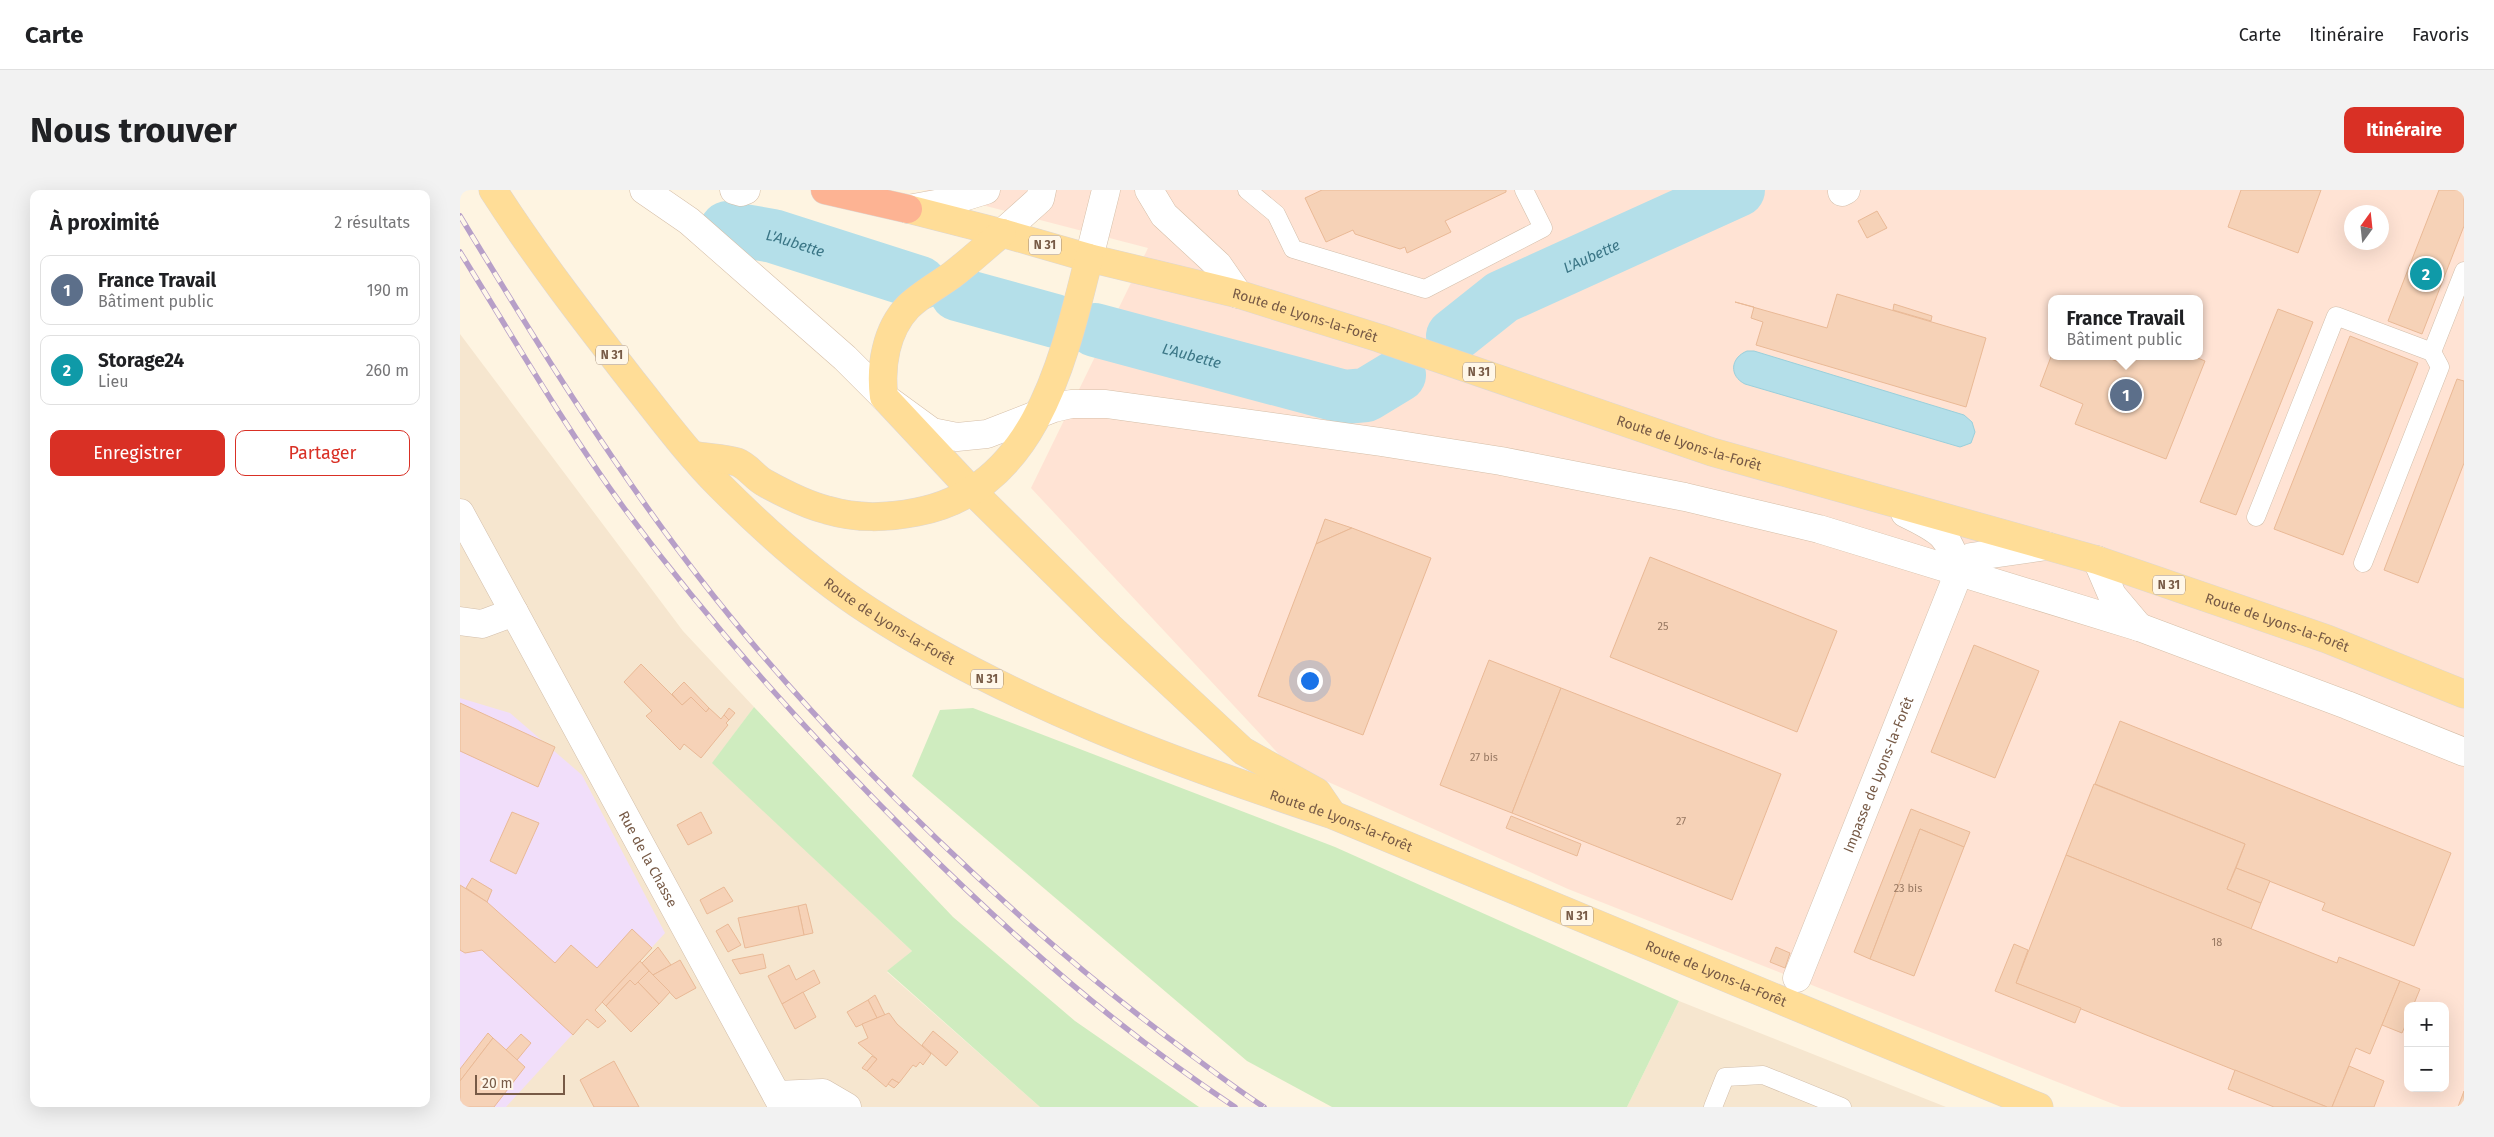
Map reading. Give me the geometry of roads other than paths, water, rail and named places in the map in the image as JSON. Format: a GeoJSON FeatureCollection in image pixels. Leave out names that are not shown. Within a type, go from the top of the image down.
{"type":"FeatureCollection","features":[{"type":"Feature","properties":{"kind":"highway","name":"N 31"},"geometry":{"type":"LineString","coordinates":[[825,190],[908,209]]}},
{"type":"Feature","properties":{"kind":"main road","name":"N 31"},"geometry":{"type":"LineString","coordinates":[[492,190],[534,253],[582,318],[692,456]]}},
{"type":"Feature","properties":{"kind":"main road","name":"Route de Lyons-la-Forêt"},"geometry":{"type":"LineString","coordinates":[[908,209],[1089,258],[1238,294],[1379,338],[1712,452],[2097,560],[2327,639],[2464,694]]}},
{"type":"Feature","properties":{"kind":"main road"},"geometry":{"type":"LineString","coordinates":[[1002,233],[964,265],[908,307],[892,331],[887,348],[881,376],[884,397],[972,491],[1110,627],[1243,751],[1317,792],[1333,815]]}},
{"type":"Feature","properties":{"kind":"main road"},"geometry":{"type":"LineString","coordinates":[[692,456],[739,463],[764,482],[826,510],[850,516],[878,518],[931,510],[952,502],[972,491],[995,474],[1018,447],[1039,415],[1066,348],[1089,258]]}},
{"type":"Feature","properties":{"kind":"main road","name":"Route de Lyons-la-Forêt"},"geometry":{"type":"LineString","coordinates":[[692,456],[720,486],[804,563],[867,610],[919,642],[994,682],[1216,776],[1333,815],[2039,1107]]}},
{"type":"Feature","properties":{"kind":"street"},"geometry":{"type":"LineString","coordinates":[[644,190],[689,221],[845,358],[884,397],[932,432],[957,436],[987,434],[1071,404],[1106,404],[1380,442],[1500,461],[1685,497],[1810,527],[2139,626],[2347,705],[2464,752]]}},
{"type":"Feature","properties":{"kind":"street"},"geometry":{"type":"LineString","coordinates":[[734,190],[741,192],[746,190]]}},
{"type":"Feature","properties":{"kind":"street"},"geometry":{"type":"LineString","coordinates":[[908,209],[947,202],[986,190]]}},
{"type":"Feature","properties":{"kind":"street"},"geometry":{"type":"LineString","coordinates":[[1002,233],[1040,199],[1042,190]]}},
{"type":"Feature","properties":{"kind":"street"},"geometry":{"type":"LineString","coordinates":[[1089,258],[1106,190]]}},
{"type":"Feature","properties":{"kind":"street"},"geometry":{"type":"LineString","coordinates":[[1149,190],[1164,215],[1218,265],[1238,294]]}},
{"type":"Feature","properties":{"kind":"street"},"geometry":{"type":"LineString","coordinates":[[1868,495],[1938,529],[1952,546],[1959,572]]}},
{"type":"Feature","properties":{"kind":"street","name":"Rue de la Chasse"},"geometry":{"type":"LineString","coordinates":[[460,513],[780,1101]]}},
{"type":"Feature","properties":{"kind":"street"},"geometry":{"type":"LineString","coordinates":[[1959,572],[1971,558],[2047,546]]}},
{"type":"Feature","properties":{"kind":"street"},"geometry":{"type":"LineString","coordinates":[[2097,560],[2112,595],[2139,626]]}},
{"type":"Feature","properties":{"kind":"street","name":"Impasse de Lyons-la-Forêt"},"geometry":{"type":"LineString","coordinates":[[1797,978],[1959,572]]}},
{"type":"Feature","properties":{"kind":"street"},"geometry":{"type":"LineString","coordinates":[[460,620],[482,624],[514,612]]}},
{"type":"Feature","properties":{"kind":"street"},"geometry":{"type":"LineString","coordinates":[[780,1101],[823,1093],[848,1107]]}},
{"type":"Feature","properties":{"kind":"lane"},"geometry":{"type":"LineString","coordinates":[[1248,190],[1276,214],[1293,249],[1425,289],[1544,228],[1524,190]]}},
{"type":"Feature","properties":{"kind":"lane"},"geometry":{"type":"LineString","coordinates":[[2432,352],[2464,271]]}},
{"type":"Feature","properties":{"kind":"lane"},"geometry":{"type":"LineString","coordinates":[[2256,517],[2336,316],[2432,352],[2440,367],[2363,564]]}},
{"type":"Feature","properties":{"kind":"lane"},"geometry":{"type":"LineString","coordinates":[[1713,1107],[1725,1077],[1762,1075],[1842,1107]]}},
{"type":"Feature","properties":{"kind":"water"},"geometry":{"type":"Polygon","coordinates":[[[1747,351],[1754,351],[1964,415],[1972,422],[1975,432],[1971,443],[1960,447],[1745,384],[1736,376],[1734,367],[1737,358],[1747,351]]]}},
{"type":"Feature","properties":{"kind":"waterway","name":"L'Aubette"},"geometry":{"type":"LineString","coordinates":[[1453,336],[1502,297],[1738,190]]}},
{"type":"Feature","properties":{"kind":"waterway","name":"L'Aubette"},"geometry":{"type":"LineString","coordinates":[[727,228],[773,236],[920,283]]}},
{"type":"Feature","properties":{"kind":"waterway","name":"L'Aubette"},"geometry":{"type":"LineString","coordinates":[[957,294],[1055,321]]}},
{"type":"Feature","properties":{"kind":"waterway","name":"L'Aubette"},"geometry":{"type":"LineString","coordinates":[[1095,330],[1345,397],[1366,395],[1399,375]]}},
{"type":"Feature","properties":{"kind":"railway"},"geometry":{"type":"LineString","coordinates":[[460,216],[516,309],[634,489],[735,623],[814,714],[941,843],[1049,941],[1149,1023],[1264,1107]]}},
{"type":"Feature","properties":{"kind":"railway"},"geometry":{"type":"LineString","coordinates":[[460,252],[560,413],[624,508],[691,595],[798,719],[913,838],[1028,946],[1149,1046],[1235,1107]]}},
{"type":"Feature","properties":{"kind":"place","name":"Storage24"},"geometry":{"type":"Point","coordinates":[2426,274]}},
{"type":"Feature","properties":{"kind":"place","name":"France Travail"},"geometry":{"type":"Point","coordinates":[2126,395]}}]}
